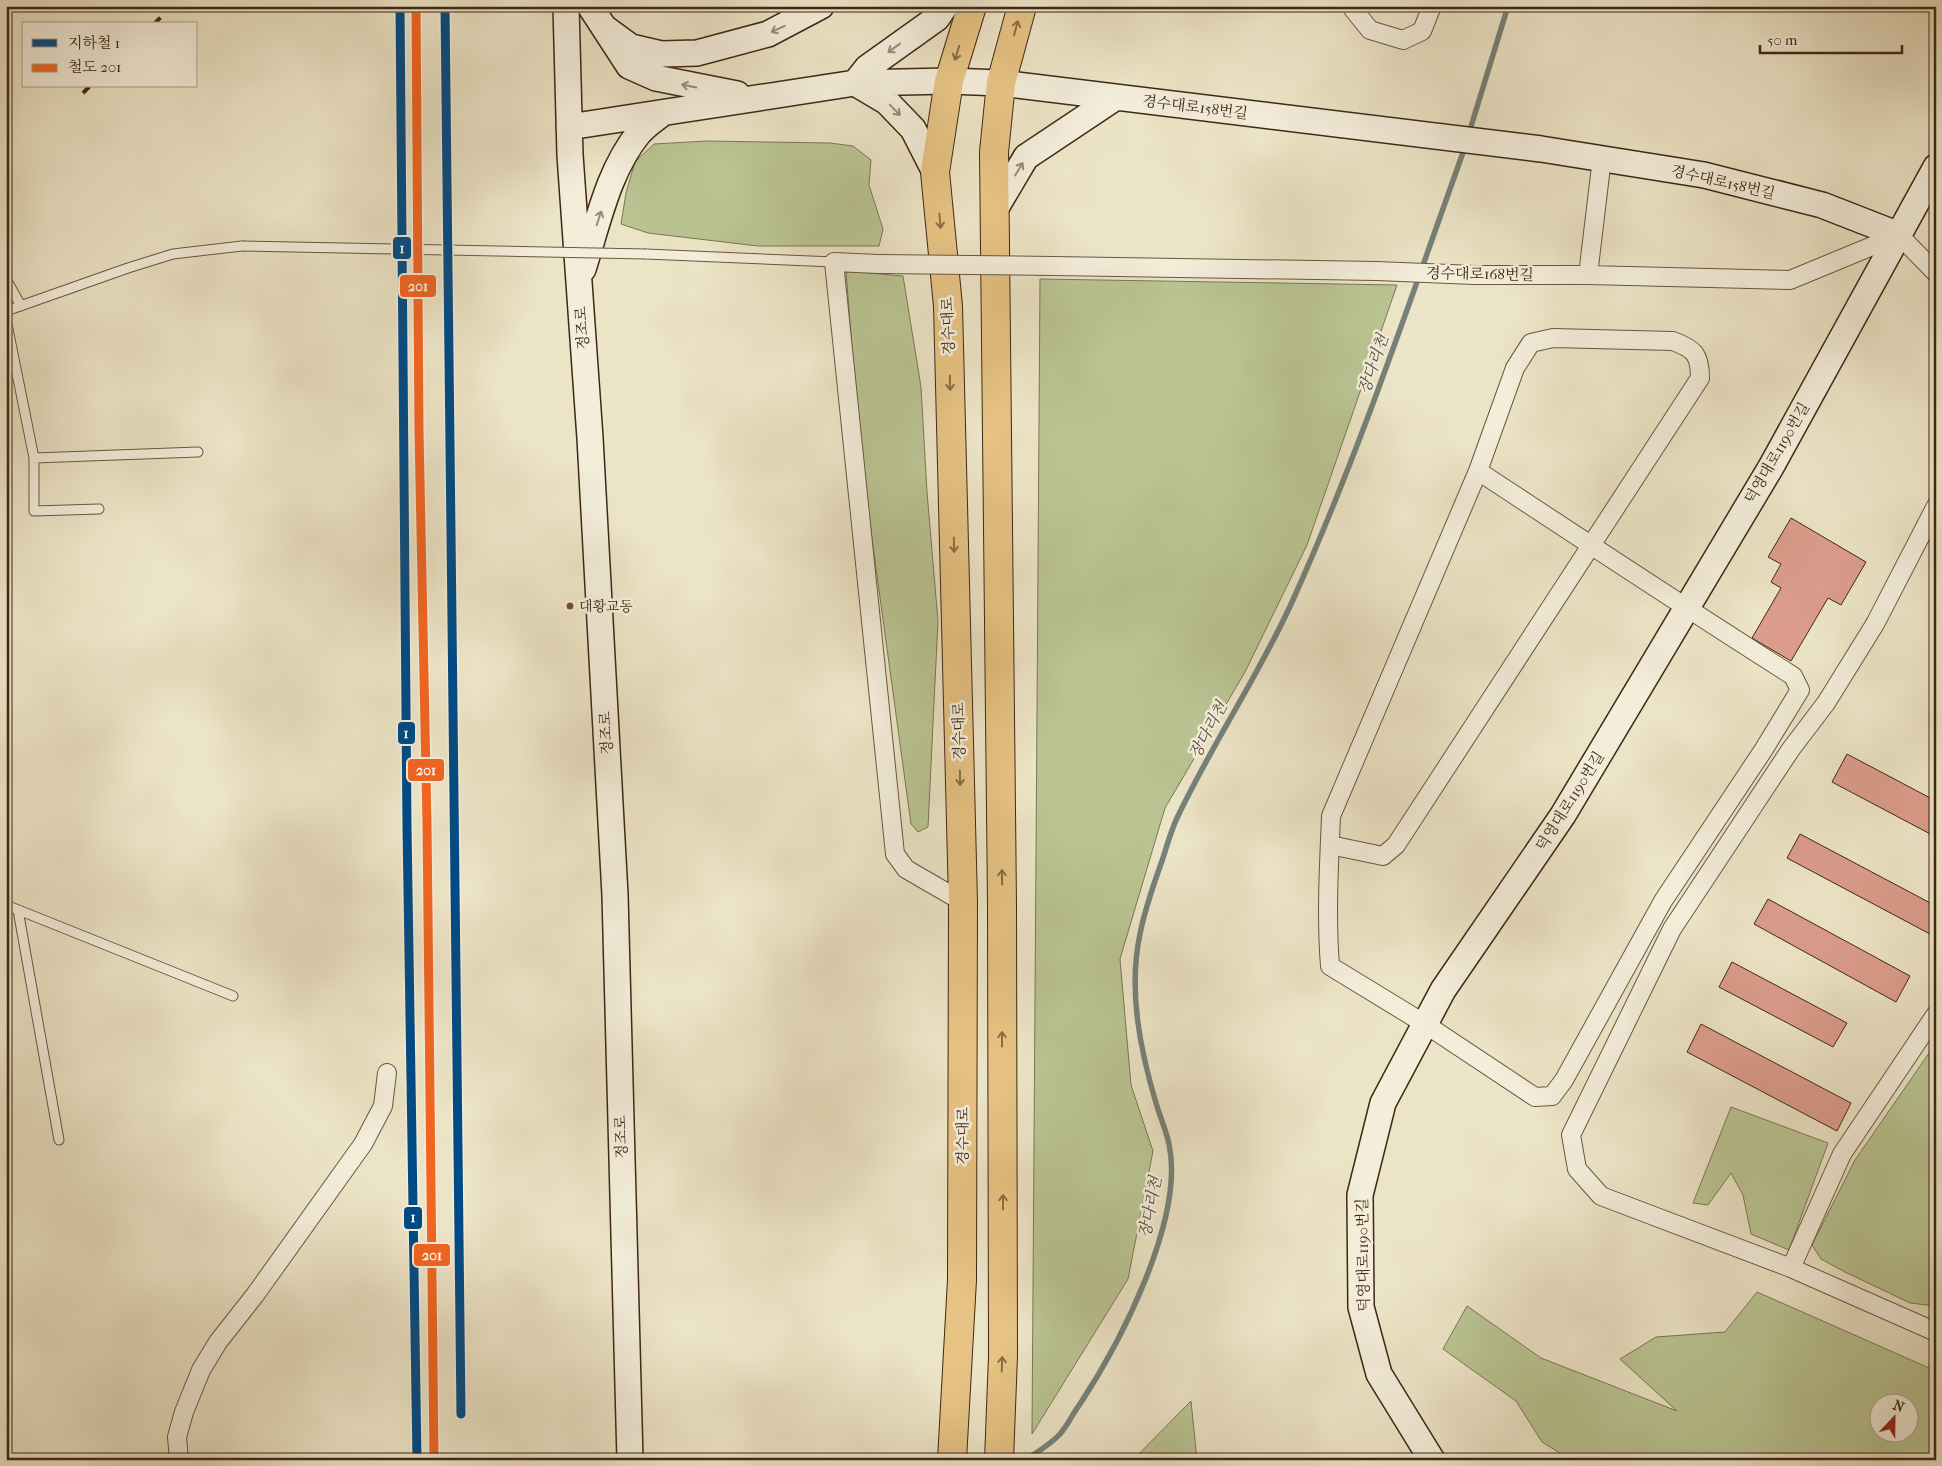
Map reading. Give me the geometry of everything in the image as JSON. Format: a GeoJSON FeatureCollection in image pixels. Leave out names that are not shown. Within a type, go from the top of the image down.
{"type":"FeatureCollection","features":[{"type":"Feature","properties":{"kind":"main road","name":"경수대로"},"geometry":{"type":"LineString","coordinates":[[952,1450],[962,1280],[963,902],[948,306],[935,172],[949,81],[972,6]]}},
{"type":"Feature","properties":{"kind":"main road"},"geometry":{"type":"LineString","coordinates":[[999,1460],[1003,1356],[1002,904],[994,152],[1001,83],[1022,6]]}},
{"type":"Feature","properties":{"kind":"street","name":"정조로"},"geometry":{"type":"LineString","coordinates":[[566,6],[569,127],[590,438],[615,895],[630,1460]]}},
{"type":"Feature","properties":{"kind":"street"},"geometry":{"type":"LineString","coordinates":[[590,6],[629,66],[656,78],[754,98]]}},
{"type":"Feature","properties":{"kind":"street"},"geometry":{"type":"LineString","coordinates":[[605,28],[631,47],[661,54],[697,53],[768,34],[821,6]]}},
{"type":"Feature","properties":{"kind":"street"},"geometry":{"type":"LineString","coordinates":[[935,172],[913,129],[887,102],[854,83],[867,68],[937,18],[945,6]]}},
{"type":"Feature","properties":{"kind":"street"},"geometry":{"type":"LineString","coordinates":[[1353,6],[1353,9],[1370,30],[1403,40],[1422,31],[1432,6]]}},
{"type":"Feature","properties":{"kind":"street","name":"경수대로158번길"},"geometry":{"type":"LineString","coordinates":[[569,127],[854,83],[949,81],[1001,83],[1541,150],[1704,175],[1822,206],[1899,235]]}},
{"type":"Feature","properties":{"kind":"street"},"geometry":{"type":"LineString","coordinates":[[994,210],[1026,157],[1116,97]]}},
{"type":"Feature","properties":{"kind":"street"},"geometry":{"type":"LineString","coordinates":[[579,281],[610,183],[624,154],[640,132],[663,112]]}},
{"type":"Feature","properties":{"kind":"street"},"geometry":{"type":"LineString","coordinates":[[1588,275],[1602,158]]}},
{"type":"Feature","properties":{"kind":"street","name":"덕영대로1190번길"},"geometry":{"type":"LineString","coordinates":[[1432,1460],[1380,1374],[1361,1307],[1360,1195],[1383,1103],[1443,990],[1563,815],[1771,467],[1936,167]]}},
{"type":"Feature","properties":{"kind":"street"},"geometry":{"type":"LineString","coordinates":[[1899,235],[1936,273]]}},
{"type":"Feature","properties":{"kind":"street","name":"경수대로168번길"},"geometry":{"type":"LineString","coordinates":[[834,262],[1790,280],[1899,235]]}},
{"type":"Feature","properties":{"kind":"street"},"geometry":{"type":"LineString","coordinates":[[834,262],[895,854],[906,869],[963,902]]}},
{"type":"Feature","properties":{"kind":"street"},"geometry":{"type":"LineString","coordinates":[[1330,845],[1384,856],[1396,845],[1592,546],[1700,378],[1700,362],[1690,347],[1673,340],[1553,338],[1531,343],[1515,368],[1478,471],[1331,816],[1330,845],[1327,936],[1330,966],[1425,1024],[1535,1097],[1552,1096],[1564,1080],[1663,901],[1764,749],[1800,690],[1794,676],[1687,608],[1592,546],[1478,471]]}},
{"type":"Feature","properties":{"kind":"street"},"geometry":{"type":"LineString","coordinates":[[1936,506],[1875,624],[1826,703],[1791,749],[1672,929],[1571,1135],[1577,1169],[1601,1196],[1791,1268],[1936,1332]]}},
{"type":"Feature","properties":{"kind":"street"},"geometry":{"type":"LineString","coordinates":[[1791,1268],[1842,1154],[1936,1014]]}},
{"type":"Feature","properties":{"kind":"street"},"geometry":{"type":"LineString","coordinates":[[179,1460],[177,1437],[184,1412],[201,1370],[218,1342],[255,1295],[301,1245],[363,1144],[383,1106],[387,1074]]}},
{"type":"Feature","properties":{"kind":"lane"},"geometry":{"type":"LineString","coordinates":[[6,311],[173,254],[242,246],[646,254],[834,262]]}},
{"type":"Feature","properties":{"kind":"lane"},"geometry":{"type":"LineString","coordinates":[[6,279],[21,306]]}},
{"type":"Feature","properties":{"kind":"lane"},"geometry":{"type":"LineString","coordinates":[[6,319],[34,458],[34,511],[99,509]]}},
{"type":"Feature","properties":{"kind":"lane"},"geometry":{"type":"LineString","coordinates":[[34,458],[198,452]]}},
{"type":"Feature","properties":{"kind":"lane"},"geometry":{"type":"LineString","coordinates":[[6,905],[233,996]]}},
{"type":"Feature","properties":{"kind":"lane"},"geometry":{"type":"LineString","coordinates":[[18,910],[59,1140]]}},
{"type":"Feature","properties":{"kind":"green space"},"geometry":{"type":"Polygon","coordinates":[[[707,141],[830,143],[853,146],[871,160],[869,185],[883,229],[879,246],[758,246],[648,233],[621,224],[626,193],[635,162],[654,144],[707,141]]]}},
{"type":"Feature","properties":{"kind":"green space"},"geometry":{"type":"Polygon","coordinates":[[[846,271],[903,276],[921,387],[927,492],[938,621],[928,827],[918,832],[911,824],[860,451],[846,271]]]}},
{"type":"Feature","properties":{"kind":"green space"},"geometry":{"type":"Polygon","coordinates":[[[1040,279],[1397,285],[1307,545],[1245,672],[1165,808],[1120,959],[1131,1085],[1153,1151],[1128,1279],[1032,1434],[1040,279]]]}},
{"type":"Feature","properties":{"kind":"green space"},"geometry":{"type":"Polygon","coordinates":[[[1936,1043],[1936,1130],[1934,1133],[1936,1134],[1936,1306],[1910,1303],[1845,1272],[1821,1259],[1812,1245],[1855,1160],[1936,1043]]]}},
{"type":"Feature","properties":{"kind":"green space"},"geometry":{"type":"Polygon","coordinates":[[[1731,1107],[1828,1143],[1789,1250],[1751,1234],[1743,1195],[1731,1173],[1708,1205],[1693,1203],[1731,1107]]]}},
{"type":"Feature","properties":{"kind":"green space"},"geometry":{"type":"Polygon","coordinates":[[[1757,1292],[1936,1371],[1936,1460],[1571,1460],[1542,1442],[1516,1401],[1443,1349],[1467,1306],[1541,1358],[1677,1411],[1620,1359],[1656,1337],[1725,1332],[1757,1292]]]}},
{"type":"Feature","properties":{"kind":"green space"},"geometry":{"type":"Polygon","coordinates":[[[1191,1401],[1197,1460],[1133,1460],[1191,1401]]]}},
{"type":"Feature","properties":{"kind":"building"},"geometry":{"type":"Polygon","coordinates":[[[1791,518],[1866,562],[1841,605],[1828,598],[1791,661],[1752,638],[1781,588],[1771,582],[1781,564],[1768,557],[1791,518]]]}},
{"type":"Feature","properties":{"kind":"building"},"geometry":{"type":"Polygon","coordinates":[[[1847,754],[1936,801],[1936,837],[1832,782],[1847,754]]]}},
{"type":"Feature","properties":{"kind":"building"},"geometry":{"type":"Polygon","coordinates":[[[1800,834],[1936,906],[1936,924],[1930,934],[1787,858],[1800,834]]]}},
{"type":"Feature","properties":{"kind":"building"},"geometry":{"type":"Polygon","coordinates":[[[1768,899],[1910,976],[1896,1002],[1754,924],[1768,899]]]}},
{"type":"Feature","properties":{"kind":"building"},"geometry":{"type":"Polygon","coordinates":[[[1732,962],[1847,1023],[1833,1047],[1719,987],[1732,962]]]}},
{"type":"Feature","properties":{"kind":"building"},"geometry":{"type":"Polygon","coordinates":[[[1701,1024],[1851,1103],[1837,1131],[1687,1052],[1701,1024]]]}},
{"type":"Feature","properties":{"kind":"waterway","name":"장다리천"},"geometry":{"type":"LineString","coordinates":[[1469,133],[1508,6]]}},
{"type":"Feature","properties":{"kind":"waterway","name":"장다리천"},"geometry":{"type":"LineString","coordinates":[[1026,1460],[1060,1434],[1113,1348],[1146,1279],[1167,1208],[1171,1174],[1169,1144],[1145,1062],[1138,1019],[1135,976],[1142,924],[1153,886],[1177,818],[1279,630],[1340,490],[1465,147]]}},
{"type":"Feature","properties":{"kind":"railway"},"geometry":{"type":"LineString","coordinates":[[156,22],[172,6]]}},
{"type":"Feature","properties":{"kind":"railway"},"geometry":{"type":"LineString","coordinates":[[83,93],[88,88]]}},
{"type":"Feature","properties":{"kind":"metro line","name":"1"},"geometry":{"type":"LineString","coordinates":[[400,6],[407,827],[417,1460]]}},
{"type":"Feature","properties":{"kind":"metro line","name":"1"},"geometry":{"type":"LineString","coordinates":[[445,6],[461,1414]]}},
{"type":"Feature","properties":{"kind":"rail line","name":"201"},"geometry":{"type":"LineString","coordinates":[[416,6],[419,432],[427,824],[434,1460]]}},
{"type":"Feature","properties":{"kind":"place","name":"대황교동"},"geometry":{"type":"Point","coordinates":[570,606]}}]}
